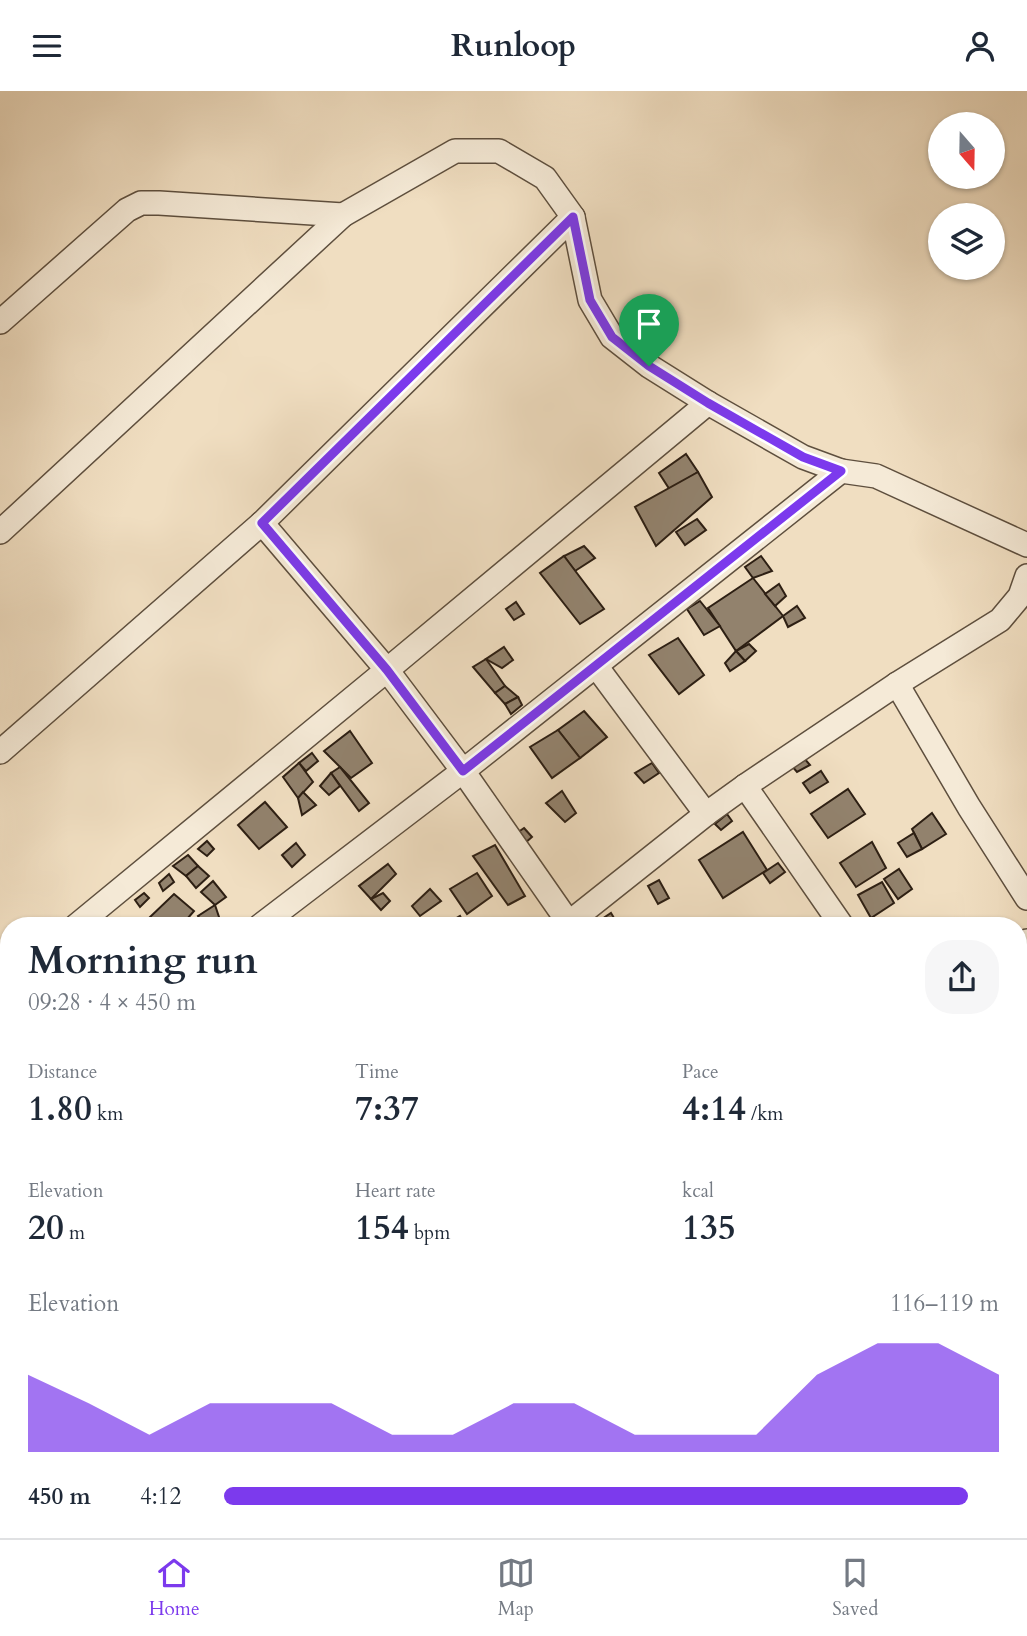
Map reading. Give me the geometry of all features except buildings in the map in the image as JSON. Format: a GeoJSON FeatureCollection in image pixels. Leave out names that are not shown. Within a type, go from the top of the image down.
{"type":"FeatureCollection","features":[{"type":"Feature","properties":{"kind":"street"},"geometry":{"type":"LineString","coordinates":[[0,531],[344,215],[455,151],[499,151],[545,178],[573,217],[590,300],[612,337],[649,366],[803,457],[841,471],[876,476],[1027,545]]}},
{"type":"Feature","properties":{"kind":"street"},"geometry":{"type":"LineString","coordinates":[[0,322],[127,210],[141,204],[344,215]]}},
{"type":"Feature","properties":{"kind":"street"},"geometry":{"type":"LineString","coordinates":[[0,751],[262,523],[573,217]]}},
{"type":"Feature","properties":{"kind":"street"},"geometry":{"type":"LineString","coordinates":[[87,917],[708,403]]}},
{"type":"Feature","properties":{"kind":"street"},"geometry":{"type":"LineString","coordinates":[[272,917],[463,771],[841,471]]}},
{"type":"Feature","properties":{"kind":"street"},"geometry":{"type":"LineString","coordinates":[[262,523],[387,670],[463,771],[563,917]]}},
{"type":"Feature","properties":{"kind":"street"},"geometry":{"type":"LineString","coordinates":[[578,917],[745,786],[897,684],[1000,620],[1020,596],[1027,576]]}},
{"type":"Feature","properties":{"kind":"street"},"geometry":{"type":"LineString","coordinates":[[596,666],[706,814]]}},
{"type":"Feature","properties":{"kind":"street"},"geometry":{"type":"LineString","coordinates":[[897,684],[1027,898]]}},
{"type":"Feature","properties":{"kind":"street"},"geometry":{"type":"LineString","coordinates":[[745,786],[836,917]]}},
{"type":"Feature","properties":{"kind":"route"},"geometry":{"type":"LineString","coordinates":[[573,217],[590,300],[612,337],[649,366],[803,457],[841,471],[463,771],[387,670],[262,523],[573,217]]}}]}
